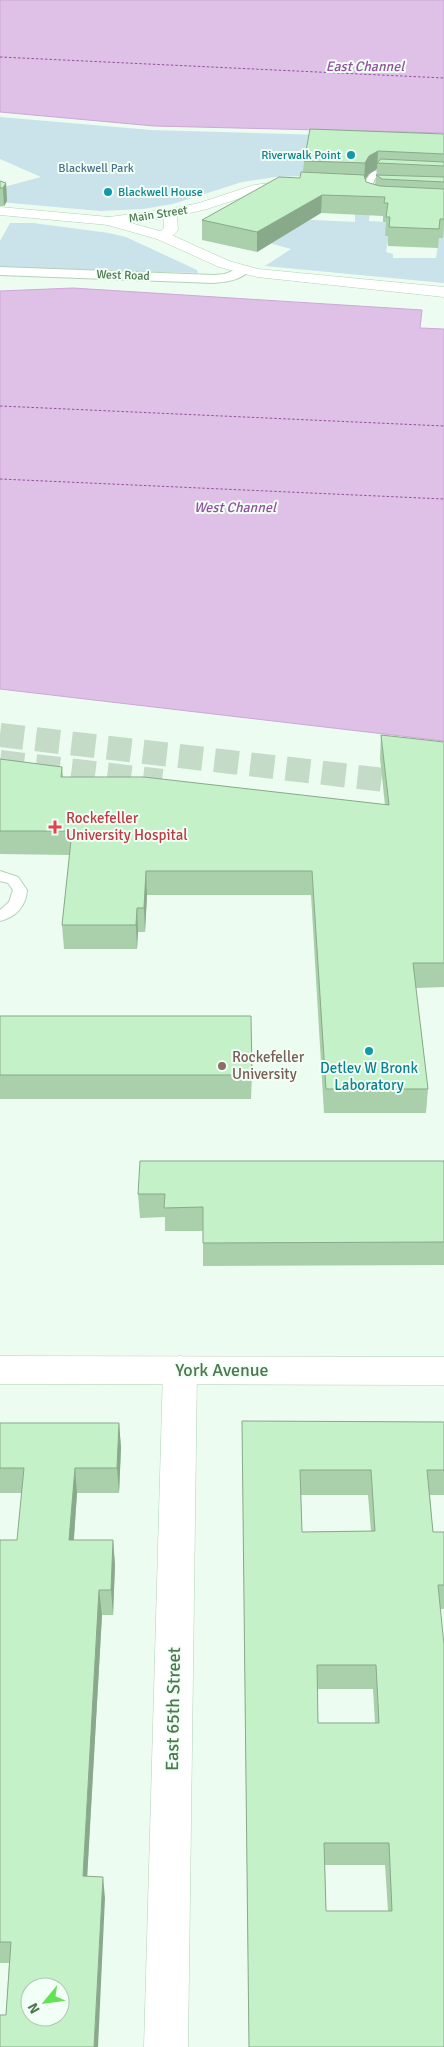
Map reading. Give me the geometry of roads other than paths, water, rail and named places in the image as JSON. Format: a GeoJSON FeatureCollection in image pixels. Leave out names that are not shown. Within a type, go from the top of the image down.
{"type":"FeatureCollection","features":[{"type":"Feature","properties":{"kind":"street","name":"Main Street"},"geometry":{"type":"LineString","coordinates":[[109,221],[170,213],[202,206],[254,188],[280,184],[311,184]]}},
{"type":"Feature","properties":{"kind":"street","name":"Main Street"},"geometry":{"type":"LineString","coordinates":[[0,211],[109,221],[162,236]]}},
{"type":"Feature","properties":{"kind":"street"},"geometry":{"type":"LineString","coordinates":[[162,236],[171,230],[170,213]]}},
{"type":"Feature","properties":{"kind":"street"},"geometry":{"type":"LineString","coordinates":[[162,236],[224,264],[244,270],[283,277],[444,292]]}},
{"type":"Feature","properties":{"kind":"street","name":"West Road"},"geometry":{"type":"LineString","coordinates":[[0,271],[214,279],[228,278],[244,270]]}},
{"type":"Feature","properties":{"kind":"street","name":"York Avenue"},"geometry":{"type":"LineString","coordinates":[[0,1370],[444,1371]]}},
{"type":"Feature","properties":{"kind":"street","name":"East 65th Street"},"geometry":{"type":"LineString","coordinates":[[166,2047],[180,1370]]}},
{"type":"Feature","properties":{"kind":"lane"},"geometry":{"type":"LineString","coordinates":[[386,202],[369,197],[368,187],[372,176],[377,174],[406,174]]}},
{"type":"Feature","properties":{"kind":"lane"},"geometry":{"type":"LineString","coordinates":[[0,876],[13,880],[20,890],[19,902],[10,912],[0,916]]}},
{"type":"Feature","properties":{"kind":"water","name":"East Channel"},"geometry":{"type":"Polygon","coordinates":[[[0,0],[444,0],[444,133],[154,126],[0,112],[0,0]]]}},
{"type":"Feature","properties":{"kind":"water","name":"West Channel"},"geometry":{"type":"Polygon","coordinates":[[[73,288],[422,310],[420,328],[444,329],[444,741],[0,689],[0,291],[73,288]]]}},
{"type":"Feature","properties":{"kind":"tunnel"},"geometry":{"type":"LineString","coordinates":[[0,735],[444,787]]}},
{"type":"Feature","properties":{"kind":"tunnel"},"geometry":{"type":"LineString","coordinates":[[0,762],[162,781]]}},
{"type":"Feature","properties":{"kind":"place","name":"Riverwalk Point"},"geometry":{"type":"Point","coordinates":[351,155]}},
{"type":"Feature","properties":{"kind":"place","name":"Blackwell House"},"geometry":{"type":"Point","coordinates":[108,192]}},
{"type":"Feature","properties":{"kind":"place","name":"Rockefeller University Hospital"},"geometry":{"type":"Point","coordinates":[55,827]}},
{"type":"Feature","properties":{"kind":"place","name":"Detlev W Bronk Laboratory"},"geometry":{"type":"Point","coordinates":[369,1051]}},
{"type":"Feature","properties":{"kind":"place","name":"Rockefeller University"},"geometry":{"type":"Point","coordinates":[222,1066]}},
{"type":"Feature","properties":{"kind":"park label","name":"Blackwell Park"},"geometry":{"type":"Point","coordinates":[96,168]}}]}
